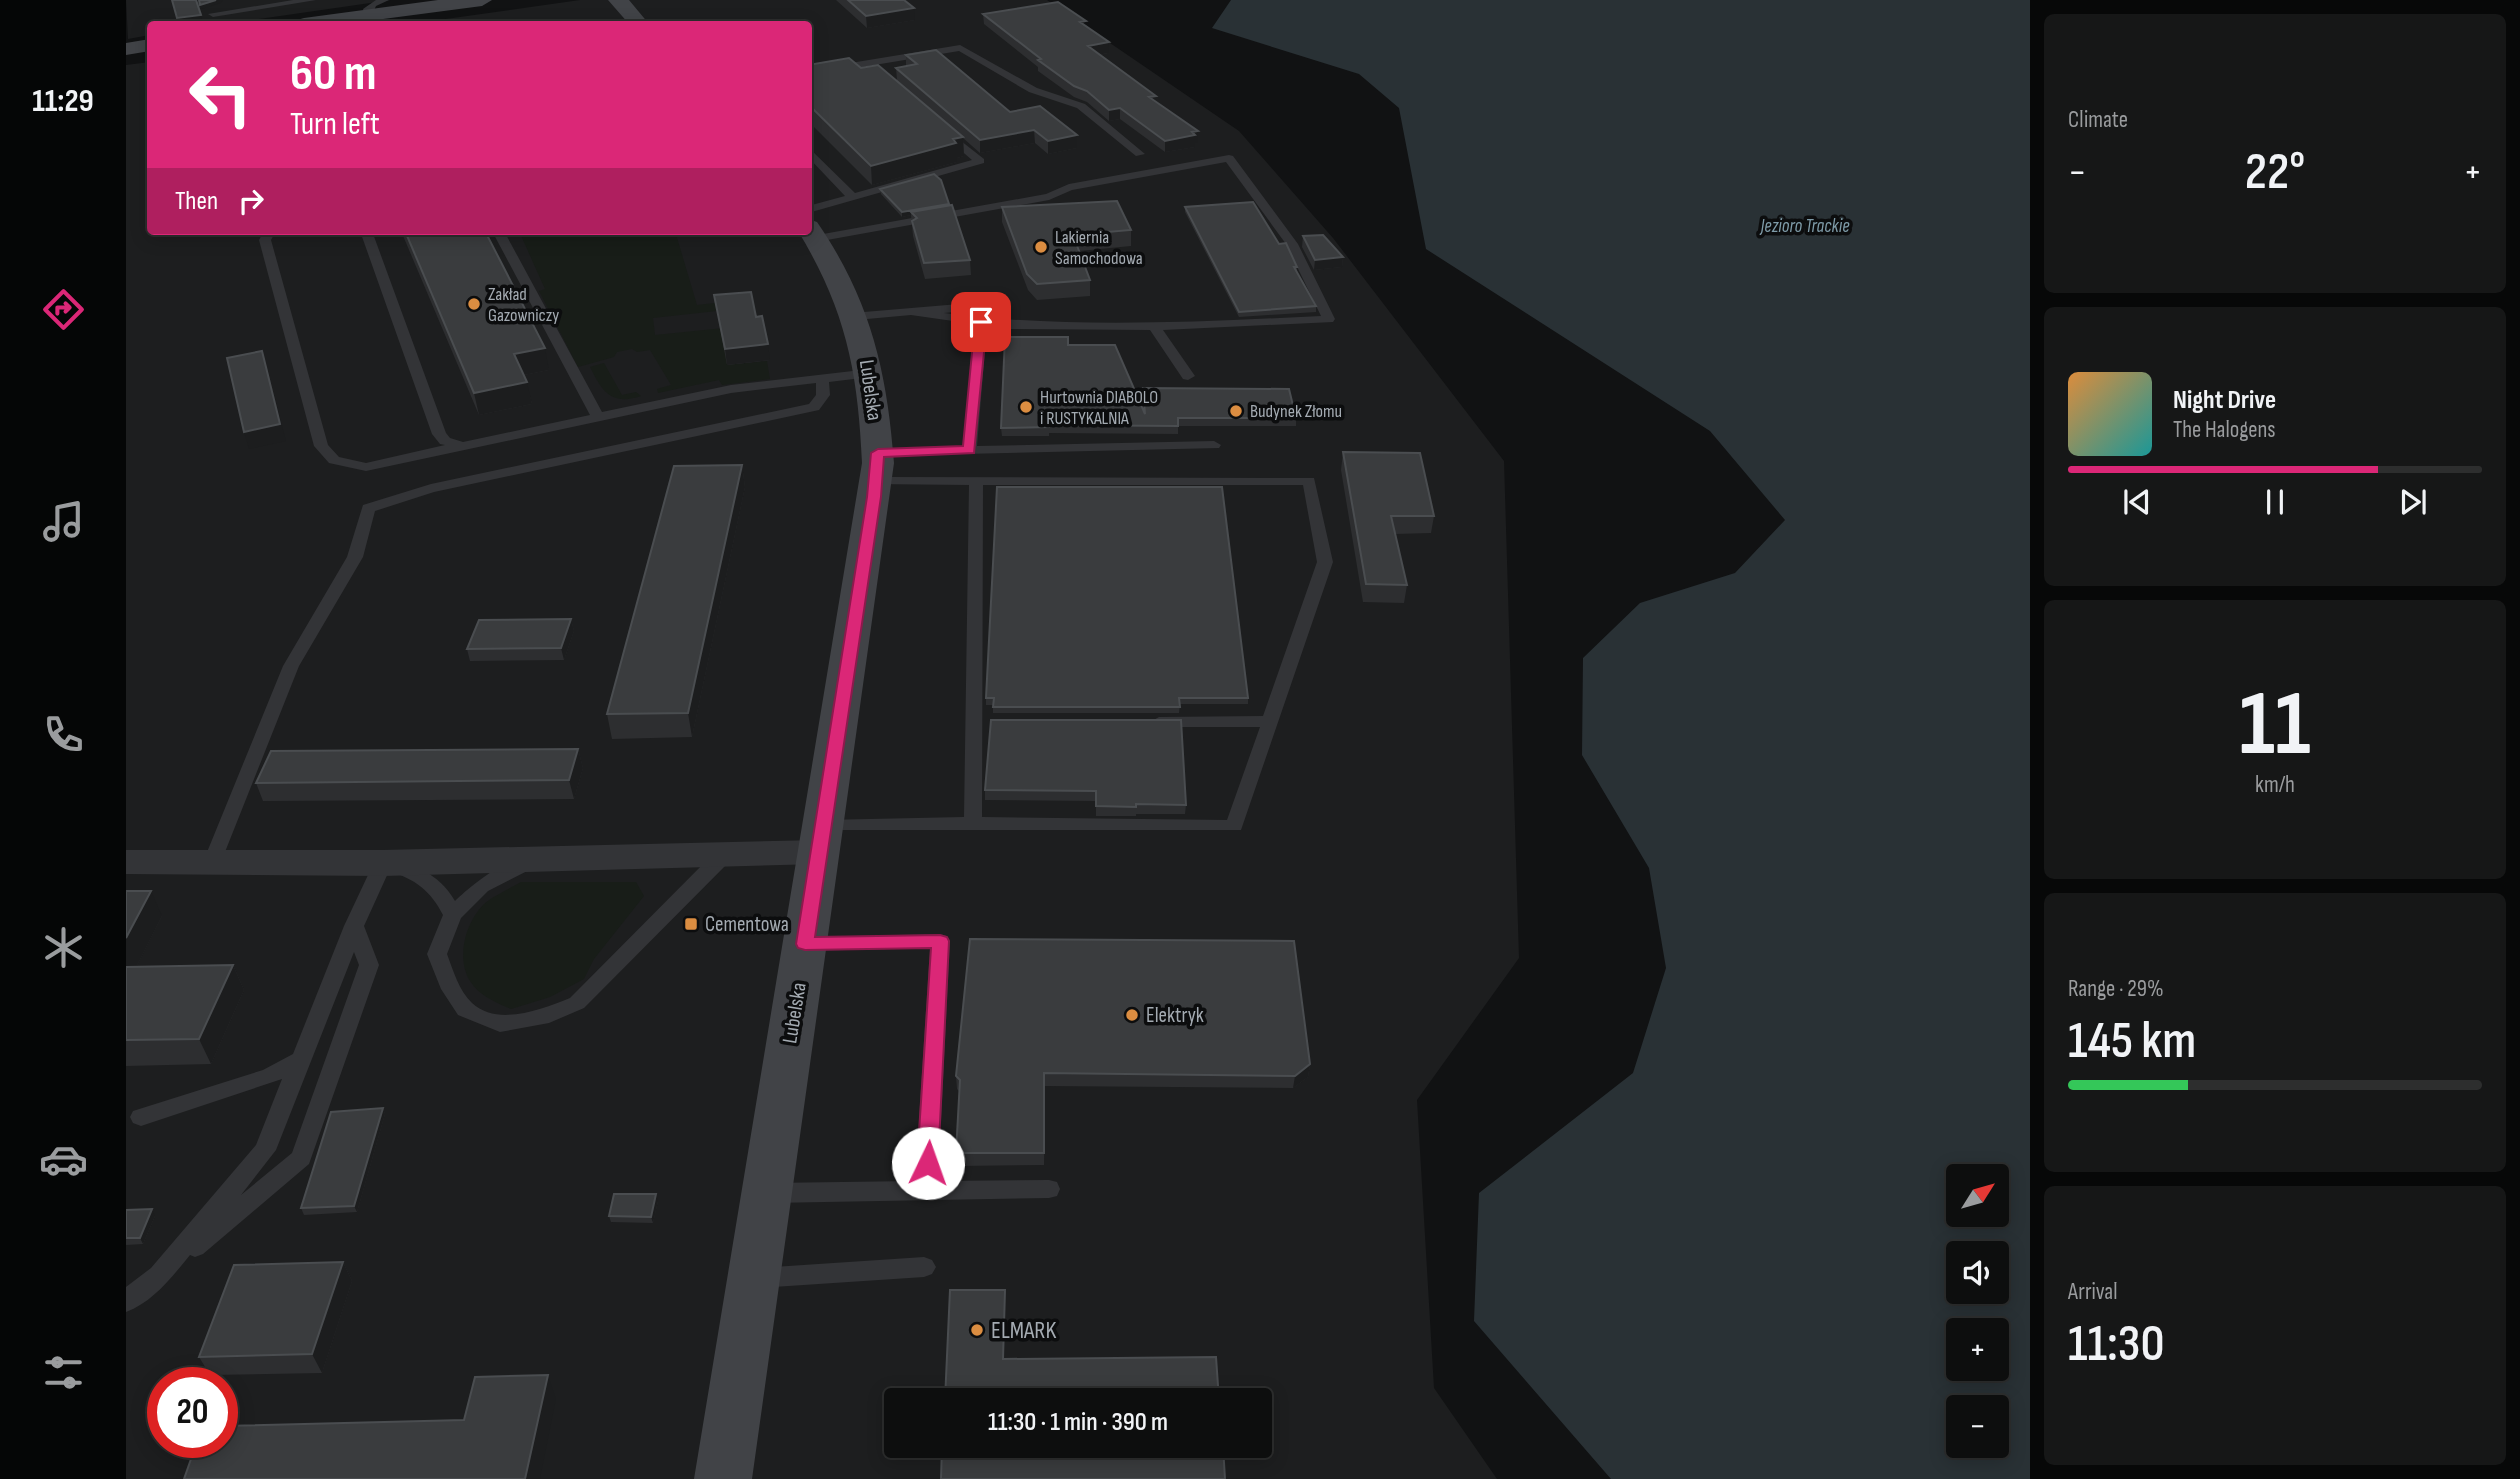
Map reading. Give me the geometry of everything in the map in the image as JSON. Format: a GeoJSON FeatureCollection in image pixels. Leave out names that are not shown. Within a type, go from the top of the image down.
{"type":"FeatureCollection","features":[{"type":"Feature","properties":{"kind":"street"},"geometry":{"type":"LineString","coordinates":[[333,21],[482,0]]}},
{"type":"Feature","properties":{"kind":"street"},"geometry":{"type":"LineString","coordinates":[[618,0],[636,21]]}},
{"type":"Feature","properties":{"kind":"street","name":"Lubelska"},"geometry":{"type":"LineString","coordinates":[[723,1479],[877,467],[870,373],[856,316],[812,227]]}},
{"type":"Feature","properties":{"kind":"street"},"geometry":{"type":"LineString","coordinates":[[126,862],[383,863],[725,854],[821,839]]}},
{"type":"Feature","properties":{"kind":"lane"},"geometry":{"type":"LineString","coordinates":[[207,21],[213,14],[241,0]]}},
{"type":"Feature","properties":{"kind":"lane"},"geometry":{"type":"LineString","coordinates":[[213,14],[312,0]]}},
{"type":"Feature","properties":{"kind":"lane"},"geometry":{"type":"LineString","coordinates":[[368,15],[368,9],[373,4],[385,0]]}},
{"type":"Feature","properties":{"kind":"lane"},"geometry":{"type":"LineString","coordinates":[[812,72],[960,48],[1033,90],[1081,106],[1140,154]]}},
{"type":"Feature","properties":{"kind":"lane"},"geometry":{"type":"LineString","coordinates":[[868,64],[878,73]]}},
{"type":"Feature","properties":{"kind":"lane"},"geometry":{"type":"LineString","coordinates":[[812,224],[853,197],[980,161],[939,126]]}},
{"type":"Feature","properties":{"kind":"lane"},"geometry":{"type":"LineString","coordinates":[[812,154],[853,197]]}},
{"type":"Feature","properties":{"kind":"lane"},"geometry":{"type":"LineString","coordinates":[[812,225],[1049,197],[1069,187],[1229,158],[1292,244],[1328,319],[1154,326],[1009,325],[916,313]]}},
{"type":"Feature","properties":{"kind":"lane"},"geometry":{"type":"LineString","coordinates":[[812,165],[822,164]]}},
{"type":"Feature","properties":{"kind":"lane"},"geometry":{"type":"LineString","coordinates":[[268,235],[265,240],[321,446],[334,460],[366,467],[731,389],[870,373]]}},
{"type":"Feature","properties":{"kind":"lane"},"geometry":{"type":"LineString","coordinates":[[367,235],[439,434],[445,441],[463,446]]}},
{"type":"Feature","properties":{"kind":"lane"},"geometry":{"type":"LineString","coordinates":[[501,235],[598,417]]}},
{"type":"Feature","properties":{"kind":"lane"},"geometry":{"type":"LineString","coordinates":[[856,316],[995,305]]}},
{"type":"Feature","properties":{"kind":"lane"},"geometry":{"type":"LineString","coordinates":[[970,450],[981,322]]}},
{"type":"Feature","properties":{"kind":"lane"},"geometry":{"type":"LineString","coordinates":[[1154,326],[1188,376]]}},
{"type":"Feature","properties":{"kind":"lane"},"geometry":{"type":"LineString","coordinates":[[212,862],[291,666],[355,557],[368,508],[444,485],[814,407],[823,395],[822,378]]}},
{"type":"Feature","properties":{"kind":"lane"},"geometry":{"type":"LineString","coordinates":[[877,467],[970,450],[1214,445]]}},
{"type":"Feature","properties":{"kind":"lane"},"geometry":{"type":"LineString","coordinates":[[821,839],[972,823],[1234,826],[1325,562],[1309,481],[976,481],[877,467]]}},
{"type":"Feature","properties":{"kind":"lane"},"geometry":{"type":"LineString","coordinates":[[972,823],[980,722],[976,481]]}},
{"type":"Feature","properties":{"kind":"lane"},"geometry":{"type":"LineString","coordinates":[[1135,722],[1269,722]]}},
{"type":"Feature","properties":{"kind":"lane"},"geometry":{"type":"LineString","coordinates":[[538,857],[481,886],[453,915],[438,954],[452,989],[465,1009],[500,1024],[549,1015],[577,1003],[725,854]]}},
{"type":"Feature","properties":{"kind":"lane"},"geometry":{"type":"LineString","coordinates":[[157,1279],[265,1150],[354,926],[383,863],[417,872],[443,894],[453,915]]}},
{"type":"Feature","properties":{"kind":"lane"},"geometry":{"type":"LineString","coordinates":[[126,1301],[157,1279],[301,1158],[369,965],[354,926]]}},
{"type":"Feature","properties":{"kind":"lane"},"geometry":{"type":"LineString","coordinates":[[805,944],[940,941],[926,1191]]}},
{"type":"Feature","properties":{"kind":"lane"},"geometry":{"type":"LineString","coordinates":[[141,1117],[270,1076],[300,1060]]}},
{"type":"Feature","properties":{"kind":"lane"},"geometry":{"type":"LineString","coordinates":[[767,1193],[1049,1189]]}},
{"type":"Feature","properties":{"kind":"lane"},"geometry":{"type":"LineString","coordinates":[[754,1278],[923,1267]]}},
{"type":"Feature","properties":{"kind":"shaded area"},"geometry":{"type":"Polygon","coordinates":[[[126,0],[391,0],[245,21],[147,21],[147,36],[128,39],[126,0]]]}},
{"type":"Feature","properties":{"kind":"shaded area"},"geometry":{"type":"Polygon","coordinates":[[[580,0],[1047,0],[1239,131],[1333,238],[1504,461],[1519,958],[1417,1100],[1434,1388],[1497,1479],[126,1479],[126,65],[147,62],[147,235],[812,235],[812,21],[431,21],[580,0]]]}},
{"type":"Feature","properties":{"kind":"shaded area"},"geometry":{"type":"Polygon","coordinates":[[[521,235],[676,235],[697,305],[750,299],[753,307],[653,318],[655,335],[724,328],[727,365],[767,361],[770,379],[722,385],[719,380],[658,393],[657,389],[671,385],[650,350],[617,352],[614,357],[578,367],[539,291],[545,289],[521,235]]]}},
{"type":"Feature","properties":{"kind":"shaded area"},"geometry":{"type":"Polygon","coordinates":[[[604,363],[622,395],[636,392],[641,396],[622,399],[609,394],[590,367],[604,363]]]}},
{"type":"Feature","properties":{"kind":"shaded area"},"geometry":{"type":"Polygon","coordinates":[[[521,882],[636,882],[644,896],[594,959],[584,979],[550,997],[511,1009],[488,998],[473,986],[466,972],[463,952],[467,931],[483,905],[521,882]]]}},
{"type":"Feature","properties":{"kind":"water","name":"Jezioro Trackie"},"geometry":{"type":"Polygon","coordinates":[[[1231,0],[2030,0],[2030,1479],[1611,1479],[1474,1321],[1479,1193],[1633,1073],[1666,968],[1649,868],[1582,755],[1583,658],[1640,603],[1735,573],[1785,520],[1710,431],[1426,249],[1399,108],[1359,74],[1212,28],[1231,0]]]}},
{"type":"Feature","properties":{"kind":"building"},"geometry":{"type":"Polygon","coordinates":[[[172,0],[196,0],[201,15],[177,18],[172,0]]]}},
{"type":"Feature","properties":{"kind":"building"},"geometry":{"type":"Polygon","coordinates":[[[199,0],[216,0],[200,5],[199,0]]]}},
{"type":"Feature","properties":{"kind":"building"},"geometry":{"type":"Polygon","coordinates":[[[848,0],[904,0],[914,8],[866,16],[848,0]]]}},
{"type":"Feature","properties":{"kind":"building"},"geometry":{"type":"Polygon","coordinates":[[[1058,2],[1086,21],[1080,22],[1109,42],[1088,46],[1156,96],[1149,97],[1198,131],[1192,132],[1195,135],[1165,141],[1120,108],[1109,110],[1087,91],[1074,86],[1038,60],[1041,59],[983,14],[1058,2]]]}},
{"type":"Feature","properties":{"kind":"building"},"geometry":{"type":"Polygon","coordinates":[[[936,50],[1010,112],[1040,106],[1077,135],[1048,141],[1034,130],[980,140],[896,68],[917,64],[906,55],[936,50]]]}},
{"type":"Feature","properties":{"kind":"building"},"geometry":{"type":"Polygon","coordinates":[[[849,58],[861,68],[878,65],[963,137],[953,139],[956,143],[871,166],[812,108],[812,64],[849,58]]]}},
{"type":"Feature","properties":{"kind":"building"},"geometry":{"type":"Polygon","coordinates":[[[934,174],[941,180],[949,204],[902,212],[880,189],[934,174]]]}},
{"type":"Feature","properties":{"kind":"building"},"geometry":{"type":"Polygon","coordinates":[[[1117,201],[1131,230],[1073,235],[1090,280],[1037,284],[1027,274],[1002,207],[1117,201]]]}},
{"type":"Feature","properties":{"kind":"building"},"geometry":{"type":"Polygon","coordinates":[[[1253,202],[1279,244],[1286,243],[1297,267],[1294,267],[1316,306],[1239,312],[1185,207],[1253,202]]]}},
{"type":"Feature","properties":{"kind":"building"},"geometry":{"type":"Polygon","coordinates":[[[952,205],[970,260],[924,263],[912,221],[917,218],[911,212],[952,205]]]}},
{"type":"Feature","properties":{"kind":"building","name":"Zakład Gazowniczy"},"geometry":{"type":"Polygon","coordinates":[[[407,235],[487,235],[545,348],[514,354],[527,382],[474,393],[407,235]]]}},
{"type":"Feature","properties":{"kind":"building"},"geometry":{"type":"Polygon","coordinates":[[[1323,235],[1343,257],[1315,260],[1303,236],[1323,235]]]}},
{"type":"Feature","properties":{"kind":"building"},"geometry":{"type":"Polygon","coordinates":[[[751,292],[756,317],[762,316],[768,344],[725,349],[714,295],[751,292]]]}},
{"type":"Feature","properties":{"kind":"building"},"geometry":{"type":"Polygon","coordinates":[[[1005,337],[1068,337],[1068,345],[1115,345],[1145,414],[1143,388],[1289,389],[1296,418],[1178,418],[1178,426],[1049,425],[1001,428],[1005,337]]]}},
{"type":"Feature","properties":{"kind":"building"},"geometry":{"type":"Polygon","coordinates":[[[262,351],[280,424],[244,432],[227,358],[262,351]]]}},
{"type":"Feature","properties":{"kind":"building"},"geometry":{"type":"Polygon","coordinates":[[[1343,452],[1420,453],[1434,516],[1391,516],[1407,585],[1366,584],[1343,452]]]}},
{"type":"Feature","properties":{"kind":"building"},"geometry":{"type":"Polygon","coordinates":[[[742,465],[688,713],[607,714],[674,466],[742,465]]]}},
{"type":"Feature","properties":{"kind":"building"},"geometry":{"type":"Polygon","coordinates":[[[997,487],[1222,487],[1248,698],[1179,698],[1180,707],[993,707],[994,698],[986,698],[997,487]]]}},
{"type":"Feature","properties":{"kind":"building"},"geometry":{"type":"Polygon","coordinates":[[[571,619],[561,648],[467,649],[479,620],[571,619]]]}},
{"type":"Feature","properties":{"kind":"building"},"geometry":{"type":"Polygon","coordinates":[[[991,720],[1181,720],[1186,805],[1096,806],[1096,791],[985,790],[991,720]]]}},
{"type":"Feature","properties":{"kind":"building"},"geometry":{"type":"Polygon","coordinates":[[[578,749],[569,780],[256,783],[271,751],[578,749]]]}},
{"type":"Feature","properties":{"kind":"building"},"geometry":{"type":"Polygon","coordinates":[[[126,891],[151,891],[126,938],[126,891]]]}},
{"type":"Feature","properties":{"kind":"building","name":"Elektryk"},"geometry":{"type":"Polygon","coordinates":[[[970,939],[1294,941],[1310,1064],[1295,1076],[1044,1073],[1044,1153],[956,1153],[960,1080],[956,1076],[970,939]]]}},
{"type":"Feature","properties":{"kind":"building"},"geometry":{"type":"Polygon","coordinates":[[[233,965],[199,1039],[126,1040],[126,967],[233,965]]]}},
{"type":"Feature","properties":{"kind":"building"},"geometry":{"type":"Polygon","coordinates":[[[383,1108],[354,1206],[301,1208],[331,1112],[383,1108]]]}},
{"type":"Feature","properties":{"kind":"building"},"geometry":{"type":"Polygon","coordinates":[[[614,1194],[656,1194],[651,1217],[609,1216],[614,1194]]]}},
{"type":"Feature","properties":{"kind":"building"},"geometry":{"type":"Polygon","coordinates":[[[152,1209],[140,1238],[126,1238],[126,1210],[152,1209]]]}},
{"type":"Feature","properties":{"kind":"building"},"geometry":{"type":"Polygon","coordinates":[[[343,1262],[312,1354],[199,1357],[234,1265],[343,1262]]]}},
{"type":"Feature","properties":{"kind":"building","name":"ELMARK"},"geometry":{"type":"Polygon","coordinates":[[[950,1290],[1005,1290],[1003,1359],[1216,1357],[1218,1388],[946,1388],[950,1290]]]}},
{"type":"Feature","properties":{"kind":"building"},"geometry":{"type":"Polygon","coordinates":[[[548,1375],[525,1479],[184,1479],[191,1458],[238,1458],[238,1426],[464,1420],[475,1377],[548,1375]]]}},
{"type":"Feature","properties":{"kind":"building"},"geometry":{"type":"Polygon","coordinates":[[[942,1458],[1224,1458],[1225,1479],[941,1479],[942,1458]]]}},
{"type":"Feature","properties":{"kind":"place","name":"Lakiernia Samochodowa"},"geometry":{"type":"Point","coordinates":[1041,247]}},
{"type":"Feature","properties":{"kind":"place","name":"Zakład Gazowniczy"},"geometry":{"type":"Point","coordinates":[474,304]}},
{"type":"Feature","properties":{"kind":"place","name":"Hurtownia DIABOLO i RUSTYKALNIA"},"geometry":{"type":"Point","coordinates":[1026,407]}},
{"type":"Feature","properties":{"kind":"place","name":"Budynek Złomu"},"geometry":{"type":"Point","coordinates":[1236,411]}},
{"type":"Feature","properties":{"kind":"place","name":"Cementowa"},"geometry":{"type":"Point","coordinates":[691,924]}},
{"type":"Feature","properties":{"kind":"place","name":"Elektryk"},"geometry":{"type":"Point","coordinates":[1132,1015]}},
{"type":"Feature","properties":{"kind":"place","name":"ELMARK"},"geometry":{"type":"Point","coordinates":[977,1330]}},
{"type":"Feature","properties":{"kind":"route"},"geometry":{"type":"LineString","coordinates":[[928,1163],[940,941],[805,944],[874,497],[878,453],[970,450],[981,322]]}}]}
